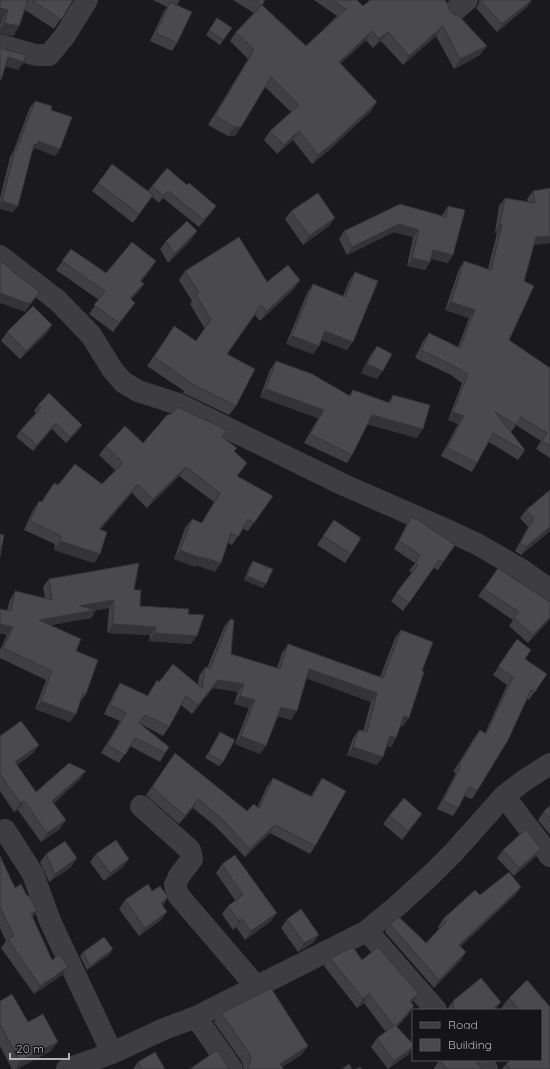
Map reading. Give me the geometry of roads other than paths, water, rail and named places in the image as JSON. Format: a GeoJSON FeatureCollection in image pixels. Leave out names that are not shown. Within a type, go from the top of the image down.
{"type":"FeatureCollection","features":[{"type":"Feature","properties":{"kind":"street"},"geometry":{"type":"LineString","coordinates":[[0,45],[36,55],[49,55],[64,37],[87,0]]}},
{"type":"Feature","properties":{"kind":"street"},"geometry":{"type":"LineString","coordinates":[[0,256],[58,302],[91,334],[112,369],[123,382],[138,391],[178,404],[344,485],[465,538],[522,570],[550,590]]}},
{"type":"Feature","properties":{"kind":"street"},"geometry":{"type":"LineString","coordinates":[[67,1069],[112,1053],[164,1029],[196,1017],[367,931],[432,875],[504,796],[550,764]]}},
{"type":"Feature","properties":{"kind":"street"},"geometry":{"type":"LineString","coordinates":[[504,796],[550,856]]}},
{"type":"Feature","properties":{"kind":"street"},"geometry":{"type":"LineString","coordinates":[[141,806],[190,850],[192,859],[179,876],[175,885],[178,895],[256,986]]}},
{"type":"Feature","properties":{"kind":"street"},"geometry":{"type":"LineString","coordinates":[[5,830],[33,874],[50,921],[112,1053]]}},
{"type":"Feature","properties":{"kind":"street"},"geometry":{"type":"LineString","coordinates":[[367,931],[435,1009]]}},
{"type":"Feature","properties":{"kind":"street"},"geometry":{"type":"LineString","coordinates":[[196,1017],[232,1069]]}},
{"type":"Feature","properties":{"kind":"street"},"geometry":{"type":"LineString","coordinates":[[480,1061],[487,1069]]}}]}
